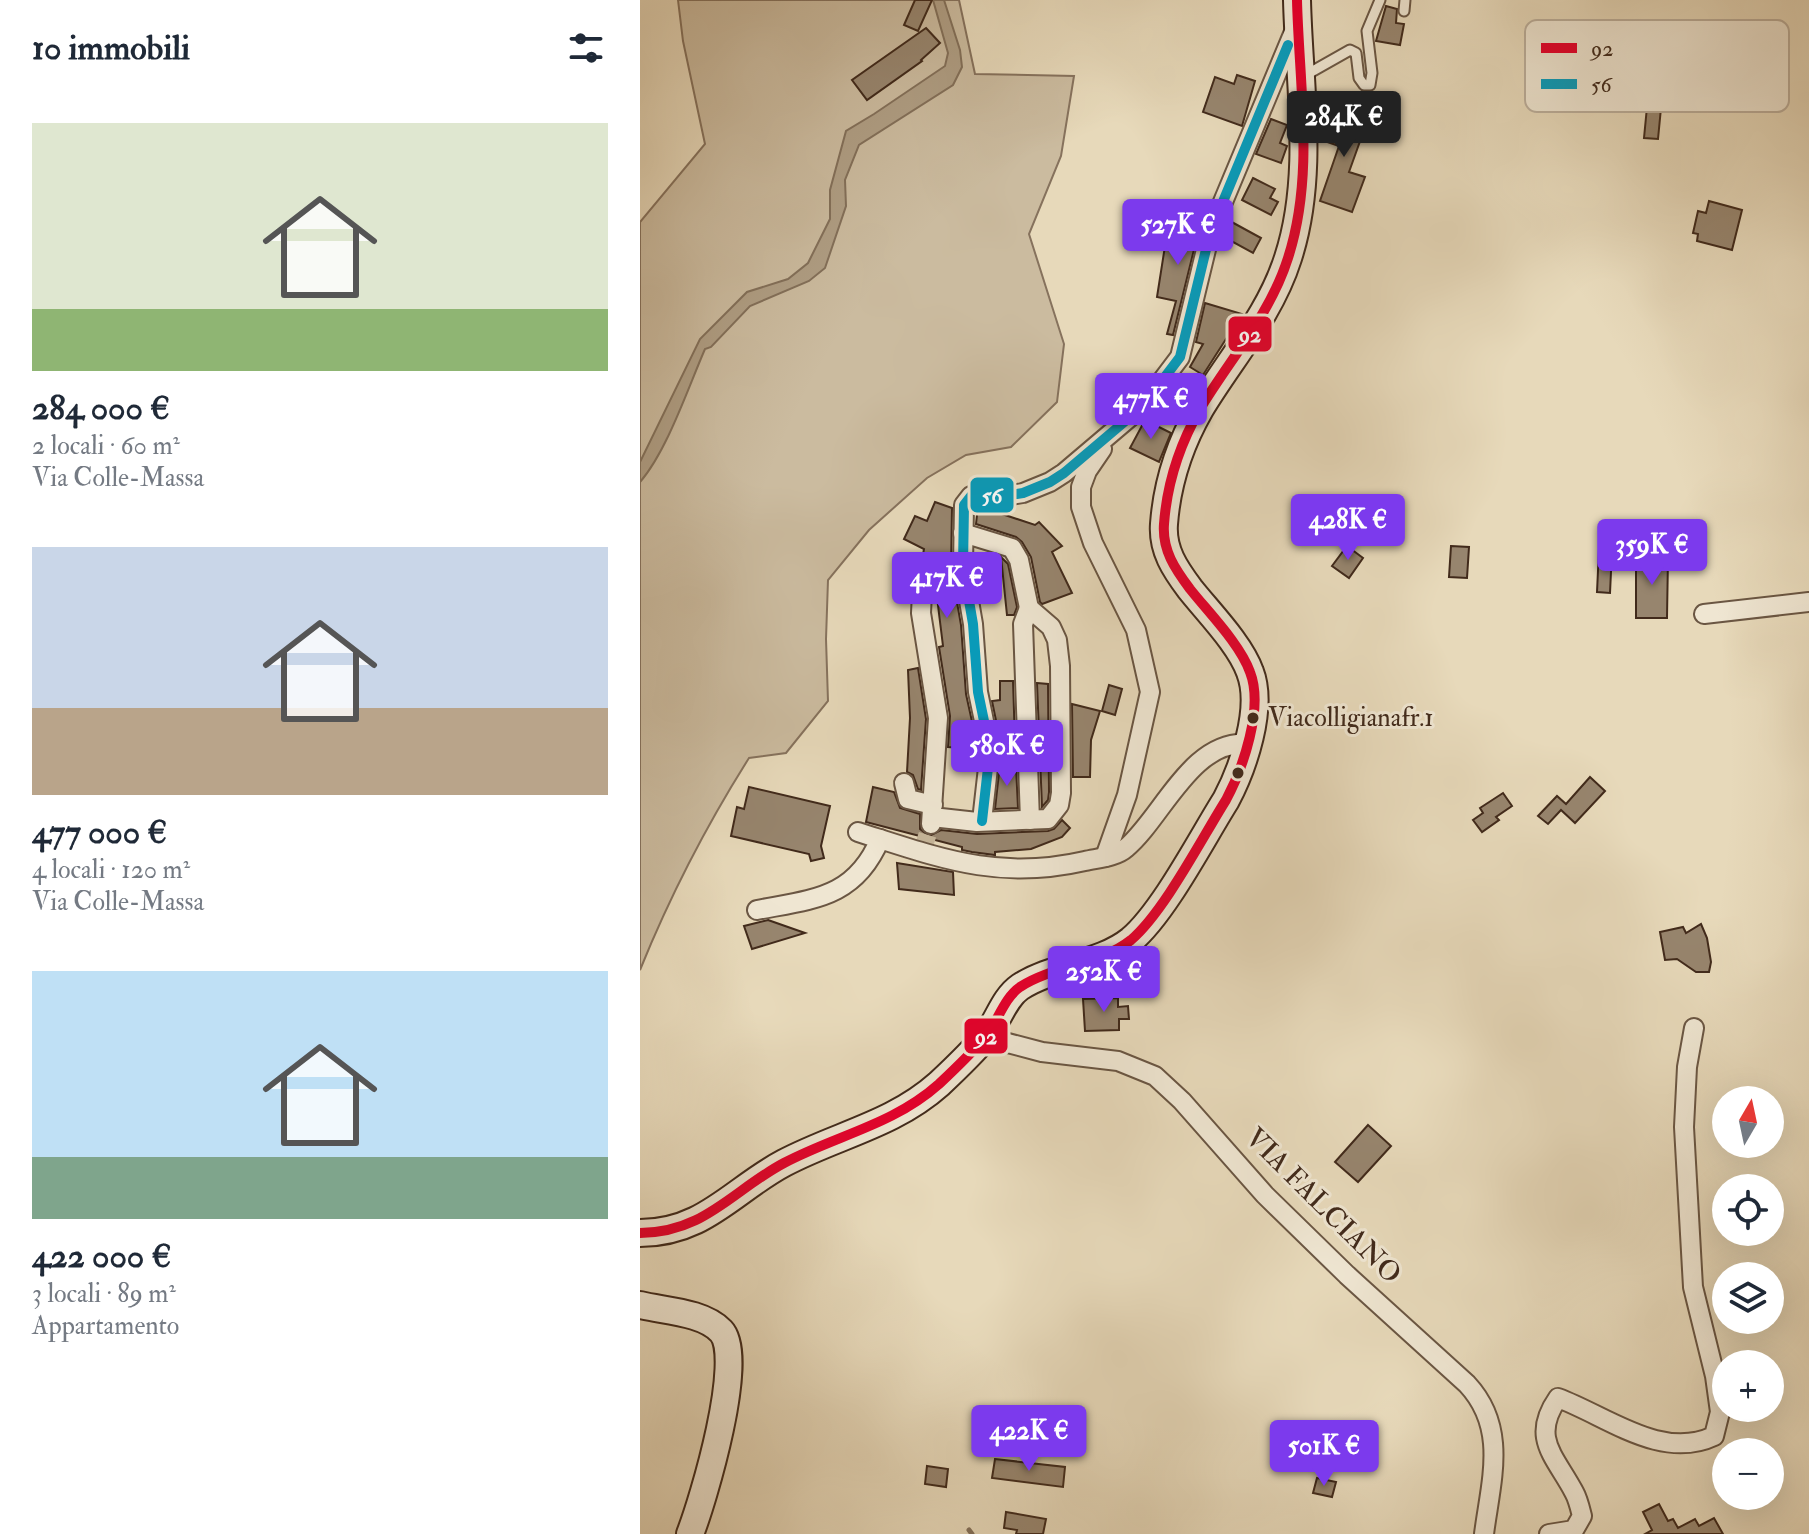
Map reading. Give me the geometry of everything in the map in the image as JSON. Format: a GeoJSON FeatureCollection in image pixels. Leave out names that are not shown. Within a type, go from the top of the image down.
{"type":"FeatureCollection","features":[{"type":"Feature","properties":{"kind":"street"},"geometry":{"type":"LineString","coordinates":[[640,1233],[687,1225],[715,1211],[784,1163],[896,1114],[938,1085],[985,1037],[1010,996],[1019,988],[1116,949],[1130,940],[1146,924],[1226,800],[1247,744],[1254,685],[1240,653],[1174,567],[1167,552],[1164,526],[1170,489],[1184,443],[1199,411],[1265,311],[1288,260],[1301,192],[1303,77],[1298,11]]}},
{"type":"Feature","properties":{"kind":"street"},"geometry":{"type":"LineString","coordinates":[[982,821],[990,750],[978,692],[973,624],[959,562],[964,505],[971,496],[1013,495],[1050,482],[1143,406],[1180,357],[1210,233],[1298,11]]}},
{"type":"Feature","properties":{"kind":"street"},"geometry":{"type":"LineString","coordinates":[[1105,857],[1127,795],[1150,692],[1136,630],[1093,543],[1081,507],[1081,487],[1087,471],[1112,433]]}},
{"type":"Feature","properties":{"kind":"street"},"geometry":{"type":"LineString","coordinates":[[963,533],[1012,548],[1019,560],[1029,608],[1023,624],[1029,757],[1039,819]]}},
{"type":"Feature","properties":{"kind":"street"},"geometry":{"type":"LineString","coordinates":[[930,569],[923,573],[921,613],[938,718],[932,815]]}},
{"type":"Feature","properties":{"kind":"street"},"geometry":{"type":"LineString","coordinates":[[1704,614],[1809,602]]}},
{"type":"Feature","properties":{"kind":"street"},"geometry":{"type":"LineString","coordinates":[[904,783],[908,799],[932,815],[982,821],[1039,819],[1059,805],[1060,666],[1057,640],[1051,627],[1029,608]]}},
{"type":"Feature","properties":{"kind":"street"},"geometry":{"type":"LineString","coordinates":[[858,832],[960,864],[1002,870],[1105,857],[1126,849],[1180,780],[1205,758],[1235,743],[1247,744]]}},
{"type":"Feature","properties":{"kind":"street"},"geometry":{"type":"LineString","coordinates":[[990,750],[1029,757]]}},
{"type":"Feature","properties":{"kind":"street"},"geometry":{"type":"LineString","coordinates":[[757,910],[822,897],[856,878],[872,857],[880,839]]}},
{"type":"Feature","properties":{"kind":"street"},"geometry":{"type":"LineString","coordinates":[[1549,1534],[1574,1530],[1582,1516],[1575,1493],[1544,1436],[1547,1413],[1558,1398],[1581,1406],[1626,1430],[1672,1444],[1698,1444],[1714,1436],[1720,1412],[1715,1376],[1693,1287],[1684,1127],[1687,1067],[1694,1028]]}},
{"type":"Feature","properties":{"kind":"street","name":"VIA FALCIANO"},"geometry":{"type":"LineString","coordinates":[[985,1037],[1042,1052],[1118,1061],[1155,1076],[1182,1101],[1265,1195],[1347,1275],[1461,1378],[1479,1397],[1492,1423],[1494,1457],[1484,1534]]}},
{"type":"Feature","properties":{"kind":"street"},"geometry":{"type":"LineString","coordinates":[[640,1305],[698,1317],[712,1324],[726,1338],[728,1346],[729,1371],[715,1453],[707,1488],[690,1534]]}},
{"type":"Feature","properties":{"kind":"lane"},"geometry":{"type":"LineString","coordinates":[[1303,77],[1350,50],[1356,53],[1359,78],[1364,85],[1370,85],[1372,73],[1367,31],[1380,0]]}},
{"type":"Feature","properties":{"kind":"shaded area"},"geometry":{"type":"Polygon","coordinates":[[[678,0],[959,0],[975,74],[1074,76],[1061,156],[1029,234],[1064,344],[1057,402],[1011,447],[966,455],[927,478],[869,530],[828,580],[828,701],[786,753],[749,758],[690,862],[640,970],[640,222],[705,144],[683,41],[678,0]]]}},
{"type":"Feature","properties":{"kind":"shaded area"},"geometry":{"type":"Polygon","coordinates":[[[933,0],[944,0],[960,50],[962,67],[953,85],[859,145],[845,180],[846,206],[825,268],[809,281],[750,306],[711,347],[705,349],[668,437],[640,482],[640,462],[700,339],[747,292],[788,279],[808,263],[830,219],[830,190],[846,131],[945,66],[948,53],[933,0]]]}},
{"type":"Feature","properties":{"kind":"building"},"geometry":{"type":"Polygon","coordinates":[[[915,0],[932,0],[918,31],[904,25],[915,0]]]}},
{"type":"Feature","properties":{"kind":"building"},"geometry":{"type":"Polygon","coordinates":[[[1386,6],[1397,9],[1396,23],[1404,24],[1400,45],[1376,41],[1386,6]]]}},
{"type":"Feature","properties":{"kind":"building"},"geometry":{"type":"Polygon","coordinates":[[[926,28],[940,43],[922,61],[867,100],[852,80],[926,28]]]}},
{"type":"Feature","properties":{"kind":"building"},"geometry":{"type":"Polygon","coordinates":[[[1237,75],[1255,81],[1242,126],[1203,112],[1215,77],[1234,84],[1237,75]]]}},
{"type":"Feature","properties":{"kind":"building"},"geometry":{"type":"Polygon","coordinates":[[[1337,105],[1369,116],[1349,172],[1365,177],[1352,212],[1320,201],[1339,146],[1324,141],[1337,105]]]}},
{"type":"Feature","properties":{"kind":"building"},"geometry":{"type":"Polygon","coordinates":[[[1647,112],[1661,112],[1658,139],[1644,138],[1647,112]]]}},
{"type":"Feature","properties":{"kind":"building"},"geometry":{"type":"Polygon","coordinates":[[[1271,119],[1287,125],[1280,143],[1287,146],[1281,163],[1256,154],[1271,119]]]}},
{"type":"Feature","properties":{"kind":"building"},"geometry":{"type":"Polygon","coordinates":[[[1253,178],[1275,189],[1270,198],[1278,202],[1271,215],[1242,200],[1253,178]]]}},
{"type":"Feature","properties":{"kind":"building"},"geometry":{"type":"Polygon","coordinates":[[[1709,201],[1742,210],[1732,250],[1697,241],[1698,234],[1693,233],[1698,211],[1706,213],[1709,201]]]}},
{"type":"Feature","properties":{"kind":"building"},"geometry":{"type":"Polygon","coordinates":[[[1185,217],[1200,225],[1173,335],[1167,334],[1176,301],[1157,297],[1165,246],[1169,247],[1185,217]]]}},
{"type":"Feature","properties":{"kind":"building"},"geometry":{"type":"Polygon","coordinates":[[[1228,220],[1261,238],[1253,253],[1222,236],[1228,220]]]}},
{"type":"Feature","properties":{"kind":"building"},"geometry":{"type":"Polygon","coordinates":[[[1205,303],[1242,314],[1203,375],[1190,367],[1203,344],[1196,342],[1205,303]]]}},
{"type":"Feature","properties":{"kind":"building"},"geometry":{"type":"Polygon","coordinates":[[[1145,420],[1171,433],[1159,462],[1130,448],[1145,420]]]}},
{"type":"Feature","properties":{"kind":"building"},"geometry":{"type":"Polygon","coordinates":[[[935,502],[952,508],[951,568],[961,625],[966,694],[978,749],[948,747],[950,716],[939,647],[943,646],[935,581],[942,568],[935,558],[922,560],[924,549],[904,539],[915,516],[927,521],[935,502]]]}},
{"type":"Feature","properties":{"kind":"building"},"geometry":{"type":"Polygon","coordinates":[[[978,506],[1035,525],[1039,522],[1062,546],[1052,552],[1072,593],[1042,604],[1031,557],[1022,542],[1016,537],[976,524],[978,506]]]}},
{"type":"Feature","properties":{"kind":"building"},"geometry":{"type":"Polygon","coordinates":[[[1347,546],[1363,558],[1349,578],[1332,566],[1347,546]]]}},
{"type":"Feature","properties":{"kind":"building"},"geometry":{"type":"Polygon","coordinates":[[[1451,546],[1469,547],[1467,578],[1449,577],[1451,546]]]}},
{"type":"Feature","properties":{"kind":"building"},"geometry":{"type":"Polygon","coordinates":[[[1599,549],[1612,550],[1610,593],[1597,592],[1599,549]]]}},
{"type":"Feature","properties":{"kind":"building"},"geometry":{"type":"Polygon","coordinates":[[[1001,557],[1008,564],[1017,607],[1014,615],[1007,615],[1001,557]]]}},
{"type":"Feature","properties":{"kind":"building"},"geometry":{"type":"Polygon","coordinates":[[[1636,557],[1668,557],[1667,618],[1636,618],[1636,557]]]}},
{"type":"Feature","properties":{"kind":"building"},"geometry":{"type":"Polygon","coordinates":[[[918,668],[926,719],[921,790],[913,775],[907,772],[910,718],[908,670],[918,668]]]}},
{"type":"Feature","properties":{"kind":"building"},"geometry":{"type":"Polygon","coordinates":[[[1000,681],[1013,681],[1015,742],[1000,740],[992,701],[1000,700],[1000,681]]]}},
{"type":"Feature","properties":{"kind":"building"},"geometry":{"type":"Polygon","coordinates":[[[1037,683],[1048,684],[1049,792],[1048,800],[1042,807],[1037,683]]]}},
{"type":"Feature","properties":{"kind":"building"},"geometry":{"type":"Polygon","coordinates":[[[1109,685],[1122,689],[1115,715],[1102,711],[1109,685]]]}},
{"type":"Feature","properties":{"kind":"building"},"geometry":{"type":"Polygon","coordinates":[[[1072,704],[1100,711],[1091,740],[1090,777],[1073,777],[1072,704]]]}},
{"type":"Feature","properties":{"kind":"building"},"geometry":{"type":"Polygon","coordinates":[[[1000,764],[1016,767],[1018,808],[995,809],[1000,764]]]}},
{"type":"Feature","properties":{"kind":"building"},"geometry":{"type":"Polygon","coordinates":[[[1590,777],[1605,791],[1575,823],[1561,810],[1548,824],[1538,816],[1557,796],[1566,804],[1590,777]]]}},
{"type":"Feature","properties":{"kind":"building"},"geometry":{"type":"Polygon","coordinates":[[[749,787],[830,806],[821,846],[824,858],[811,861],[809,854],[731,836],[737,807],[744,809],[749,787]]]}},
{"type":"Feature","properties":{"kind":"building"},"geometry":{"type":"Polygon","coordinates":[[[873,787],[894,792],[900,808],[920,814],[920,829],[929,836],[941,830],[977,834],[1048,831],[1062,820],[1070,828],[1062,837],[1031,849],[995,852],[995,855],[962,850],[962,847],[866,822],[873,787]]]}},
{"type":"Feature","properties":{"kind":"building"},"geometry":{"type":"Polygon","coordinates":[[[1503,793],[1512,806],[1482,832],[1473,820],[1483,813],[1480,808],[1503,793]]]}},
{"type":"Feature","properties":{"kind":"building"},"geometry":{"type":"Polygon","coordinates":[[[897,863],[953,872],[954,895],[899,889],[897,863]]]}},
{"type":"Feature","properties":{"kind":"building"},"geometry":{"type":"Polygon","coordinates":[[[768,920],[805,933],[752,949],[744,926],[768,920]]]}},
{"type":"Feature","properties":{"kind":"building"},"geometry":{"type":"Polygon","coordinates":[[[1701,924],[1711,962],[1709,972],[1696,972],[1677,959],[1665,960],[1660,932],[1683,927],[1686,933],[1701,924]]]}},
{"type":"Feature","properties":{"kind":"building"},"geometry":{"type":"Polygon","coordinates":[[[1118,998],[1118,1007],[1128,1006],[1129,1019],[1119,1019],[1119,1030],[1085,1031],[1083,999],[1118,998]]]}},
{"type":"Feature","properties":{"kind":"building"},"geometry":{"type":"Polygon","coordinates":[[[1368,1125],[1391,1146],[1358,1182],[1335,1162],[1368,1125]]]}},
{"type":"Feature","properties":{"kind":"building"},"geometry":{"type":"Polygon","coordinates":[[[995,1459],[1065,1467],[1063,1487],[992,1478],[995,1459]]]}},
{"type":"Feature","properties":{"kind":"building"},"geometry":{"type":"Polygon","coordinates":[[[927,1466],[948,1469],[946,1487],[925,1484],[927,1466]]]}},
{"type":"Feature","properties":{"kind":"building"},"geometry":{"type":"Polygon","coordinates":[[[1317,1478],[1336,1482],[1332,1497],[1313,1493],[1317,1478]]]}},
{"type":"Feature","properties":{"kind":"building"},"geometry":{"type":"Polygon","coordinates":[[[1659,1504],[1668,1521],[1673,1519],[1678,1528],[1695,1519],[1699,1526],[1714,1518],[1723,1534],[1645,1534],[1652,1530],[1643,1512],[1659,1504]]]}},
{"type":"Feature","properties":{"kind":"building"},"geometry":{"type":"Polygon","coordinates":[[[1006,1512],[1046,1519],[1043,1534],[1016,1534],[1017,1530],[1004,1528],[1006,1512]]]}},
{"type":"Feature","properties":{"kind":"waterway"},"geometry":{"type":"LineString","coordinates":[[969,1530],[972,1534]]}},
{"type":"Feature","properties":{"kind":"tunnel"},"geometry":{"type":"LineString","coordinates":[[930,569],[954,562]]}},
{"type":"Feature","properties":{"kind":"tunnel"},"geometry":{"type":"LineString","coordinates":[[922,852],[931,824]]}},
{"type":"Feature","properties":{"kind":"transit line","name":"92"},"geometry":{"type":"LineString","coordinates":[[640,1233],[662,1231],[700,1218],[784,1163],[884,1120],[921,1098],[981,1042],[1020,987],[1047,974],[1105,955],[1131,940],[1144,928],[1226,800],[1250,738],[1254,687],[1239,651],[1175,566],[1167,551],[1164,524],[1171,479],[1186,436],[1271,299],[1288,258],[1296,227],[1303,162],[1297,0]]}},
{"type":"Feature","properties":{"kind":"transit line","name":"56"},"geometry":{"type":"LineString","coordinates":[[982,821],[990,750],[978,692],[973,624],[963,566],[964,505],[977,494],[1004,496],[1023,493],[1064,473],[1143,406],[1180,357],[1210,233],[1288,45]]}},
{"type":"Feature","properties":{"kind":"place","name":"Viacolligianafr.1"},"geometry":{"type":"Point","coordinates":[1253,718]}}]}
